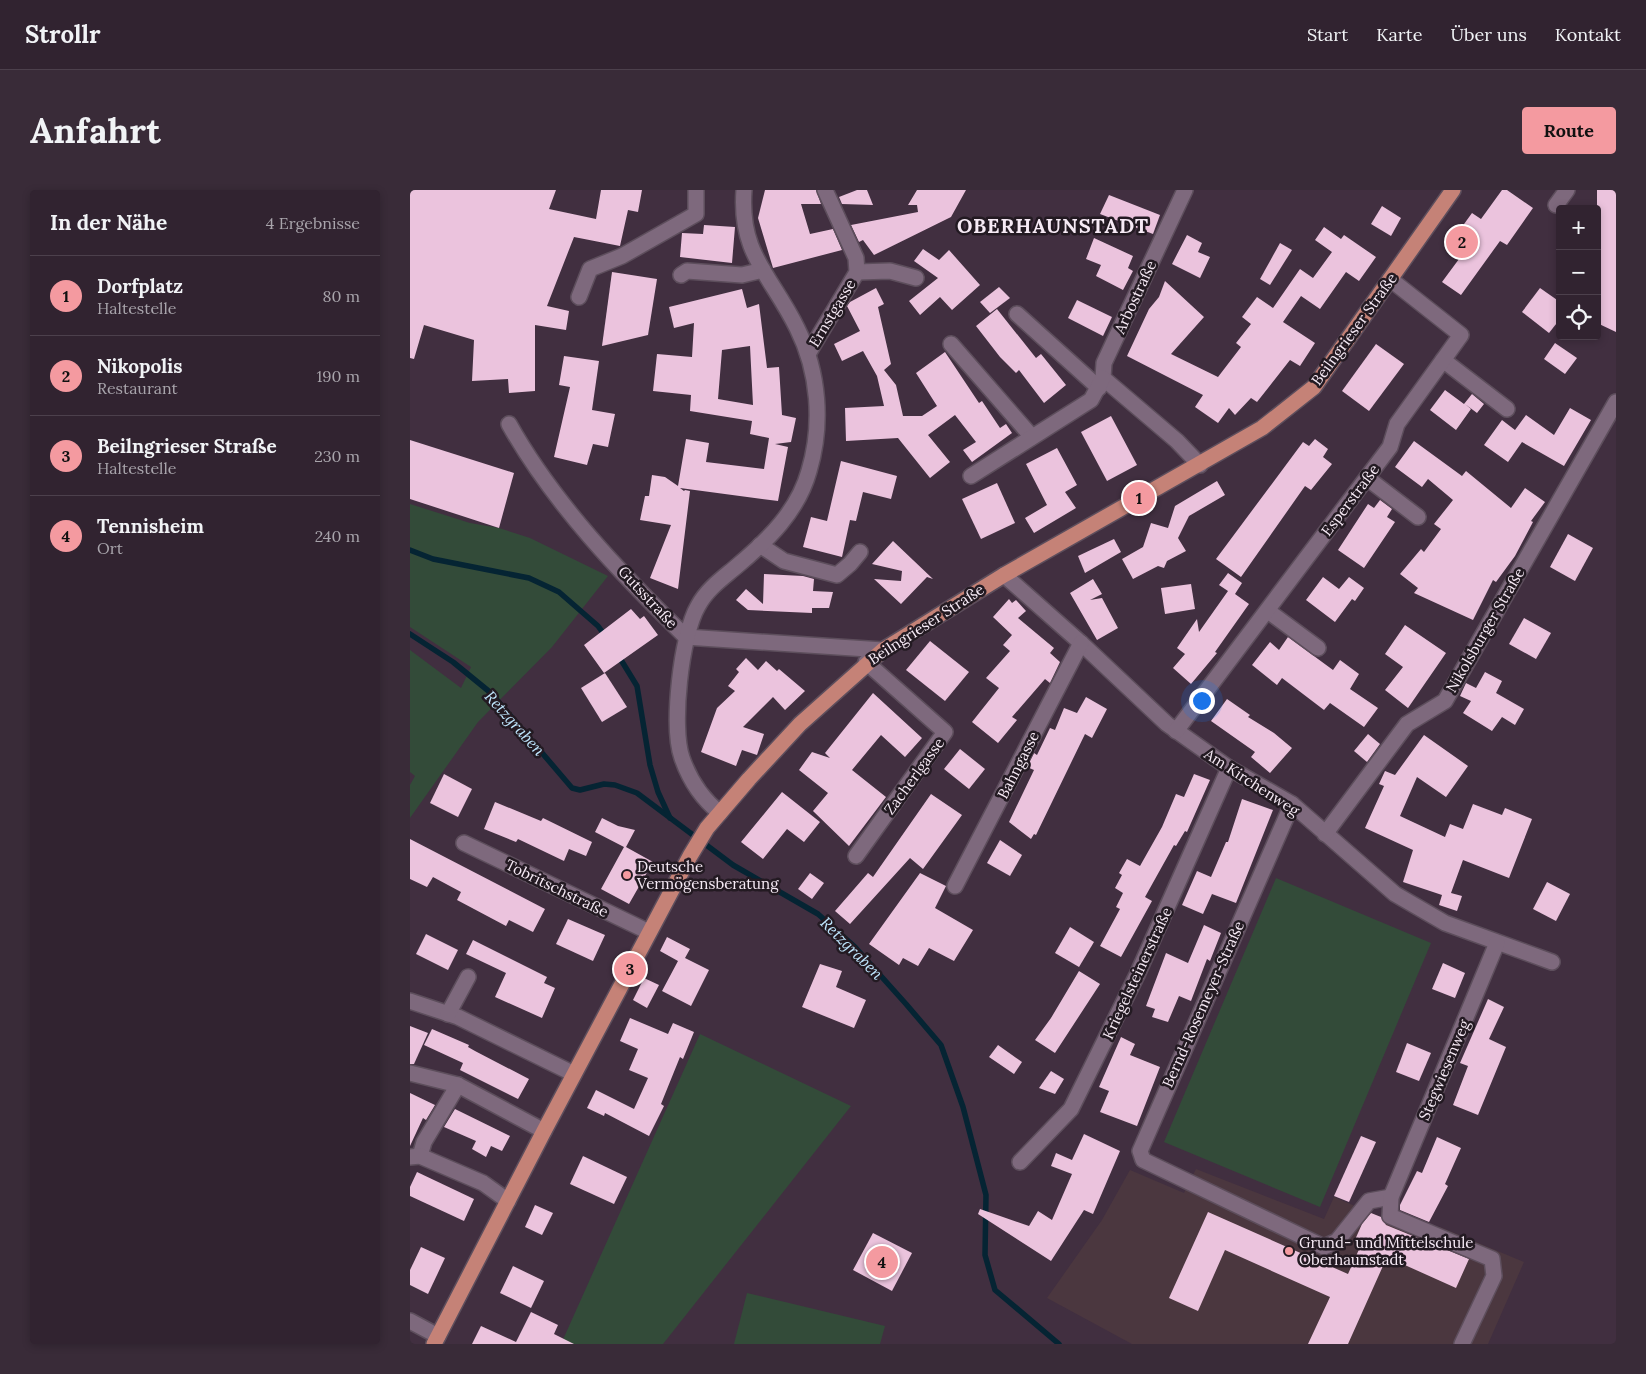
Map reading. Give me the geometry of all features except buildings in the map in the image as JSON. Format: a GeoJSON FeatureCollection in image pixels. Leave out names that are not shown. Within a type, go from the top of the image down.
{"type":"FeatureCollection","features":[{"type":"Feature","properties":{"kind":"main road","name":"Beilngrieser Straße"},"geometry":{"type":"LineString","coordinates":[[436,1340],[649,932],[690,856],[707,828],[720,813],[800,724],[866,662],[1004,575],[1262,428],[1314,387],[1453,190]]}},
{"type":"Feature","properties":{"kind":"street"},"geometry":{"type":"LineString","coordinates":[[579,297],[590,269],[622,256],[696,214],[696,190]]}},
{"type":"Feature","properties":{"kind":"street"},"geometry":{"type":"LineString","coordinates":[[720,813],[705,802],[693,785],[681,756],[677,719],[686,637],[698,606],[716,583],[760,546],[784,521],[799,498],[809,472],[815,440],[817,405],[808,354],[797,327],[763,270],[746,236],[742,213],[744,190]]}},
{"type":"Feature","properties":{"kind":"street","name":"Ernstgasse"},"geometry":{"type":"LineString","coordinates":[[808,354],[857,272],[856,258],[825,190]]}},
{"type":"Feature","properties":{"kind":"street","name":"Arbostraße"},"geometry":{"type":"LineString","coordinates":[[1101,383],[1104,363],[1185,190]]}},
{"type":"Feature","properties":{"kind":"street"},"geometry":{"type":"LineString","coordinates":[[1556,205],[1567,190]]}},
{"type":"Feature","properties":{"kind":"street"},"geometry":{"type":"LineString","coordinates":[[682,275],[687,271],[742,275],[763,270]]}},
{"type":"Feature","properties":{"kind":"street","name":"Ernstgasse"},"geometry":{"type":"LineString","coordinates":[[857,272],[890,271],[916,278]]}},
{"type":"Feature","properties":{"kind":"street","name":"Esperstraße"},"geometry":{"type":"LineString","coordinates":[[1176,731],[1390,447],[1397,424],[1461,335],[1390,278]]}},
{"type":"Feature","properties":{"kind":"street"},"geometry":{"type":"LineString","coordinates":[[1017,314],[1101,383],[1177,441],[1200,464]]}},
{"type":"Feature","properties":{"kind":"street"},"geometry":{"type":"LineString","coordinates":[[952,344],[1032,437]]}},
{"type":"Feature","properties":{"kind":"street"},"geometry":{"type":"LineString","coordinates":[[1443,360],[1507,409]]}},
{"type":"Feature","properties":{"kind":"street"},"geometry":{"type":"LineString","coordinates":[[971,476],[1090,400],[1101,383]]}},
{"type":"Feature","properties":{"kind":"street","name":"Nikolsburger Straße"},"geometry":{"type":"LineString","coordinates":[[1324,834],[1407,724],[1445,701],[1616,402]]}},
{"type":"Feature","properties":{"kind":"street","name":"Gutsstraße"},"geometry":{"type":"LineString","coordinates":[[509,424],[528,458],[568,510],[686,637],[883,650]]}},
{"type":"Feature","properties":{"kind":"street"},"geometry":{"type":"LineString","coordinates":[[1367,478],[1418,517]]}},
{"type":"Feature","properties":{"kind":"street"},"geometry":{"type":"LineString","coordinates":[[760,546],[784,561],[837,575],[860,552]]}},
{"type":"Feature","properties":{"kind":"street","name":"Am Kirchenweg"},"geometry":{"type":"LineString","coordinates":[[1004,575],[1176,731],[1229,768],[1292,804],[1324,834],[1395,894],[1446,923],[1552,962]]}},
{"type":"Feature","properties":{"kind":"street"},"geometry":{"type":"LineString","coordinates":[[1268,611],[1318,648]]}},
{"type":"Feature","properties":{"kind":"street","name":"Bahngasse"},"geometry":{"type":"LineString","coordinates":[[955,886],[1081,643]]}},
{"type":"Feature","properties":{"kind":"street","name":"Zacherlgasse"},"geometry":{"type":"LineString","coordinates":[[856,856],[945,732],[866,662]]}},
{"type":"Feature","properties":{"kind":"street","name":"Kriegelsteinerstraße"},"geometry":{"type":"LineString","coordinates":[[1020,1162],[1071,1109],[1137,976],[1229,768]]}},
{"type":"Feature","properties":{"kind":"street","name":"Bernd-Rosemeyer-Straße"},"geometry":{"type":"LineString","coordinates":[[1292,804],[1143,1140],[1140,1151],[1143,1160],[1161,1170],[1186,1180],[1324,1247],[1337,1241],[1369,1201],[1391,1197]]}},
{"type":"Feature","properties":{"kind":"street","name":"Tobritschstraße"},"geometry":{"type":"LineString","coordinates":[[464,843],[649,932]]}},
{"type":"Feature","properties":{"kind":"street","name":"Stegwiesenweg"},"geometry":{"type":"LineString","coordinates":[[1391,1197],[1497,943]]}},
{"type":"Feature","properties":{"kind":"street"},"geometry":{"type":"LineString","coordinates":[[448,1014],[468,977]]}},
{"type":"Feature","properties":{"kind":"street"},"geometry":{"type":"LineString","coordinates":[[410,1001],[448,1014],[574,1074]]}},
{"type":"Feature","properties":{"kind":"street"},"geometry":{"type":"LineString","coordinates":[[410,1073],[458,1085],[544,1131]]}},
{"type":"Feature","properties":{"kind":"street"},"geometry":{"type":"LineString","coordinates":[[458,1085],[415,1157],[483,1183],[508,1201]]}},
{"type":"Feature","properties":{"kind":"street"},"geometry":{"type":"LineString","coordinates":[[1391,1197],[1390,1216],[1492,1259],[1494,1276],[1462,1344]]}},
{"type":"Feature","properties":{"kind":"street","name":"Beilngrieser Straße"},"geometry":{"type":"LineString","coordinates":[[410,1321],[436,1340]]}},
{"type":"Feature","properties":{"kind":"shaded area","name":"Grund- und Mittelschule Oberhaunstadt"},"geometry":{"type":"Polygon","coordinates":[[[1196,1169],[1324,1219],[1334,1197],[1434,1240],[1440,1227],[1524,1262],[1488,1344],[1132,1344],[1047,1298],[1102,1220],[1130,1170],[1184,1193],[1196,1169]]]}},
{"type":"Feature","properties":{"kind":"green space"},"geometry":{"type":"Polygon","coordinates":[[[410,504],[470,523],[499,528],[530,538],[608,576],[552,647],[478,722],[410,818],[410,785],[415,776],[410,772],[410,650],[461,688],[471,667],[410,627],[410,504]]]}},
{"type":"Feature","properties":{"kind":"green space"},"geometry":{"type":"Polygon","coordinates":[[[1276,878],[1431,943],[1320,1207],[1164,1142],[1276,878]]]}},
{"type":"Feature","properties":{"kind":"green space"},"geometry":{"type":"Polygon","coordinates":[[[700,1034],[851,1106],[663,1344],[561,1344],[700,1034]]]}},
{"type":"Feature","properties":{"kind":"green space"},"geometry":{"type":"Polygon","coordinates":[[[747,1293],[885,1326],[880,1344],[734,1344],[747,1293]]]}},
{"type":"Feature","properties":{"kind":"waterway"},"geometry":{"type":"LineString","coordinates":[[410,550],[433,559],[529,578],[559,592],[598,626],[606,637]]}},
{"type":"Feature","properties":{"kind":"waterway","name":"Retzgraben"},"geometry":{"type":"LineString","coordinates":[[410,634],[453,662],[491,693],[572,788],[580,790],[604,784],[615,785],[637,793],[733,865],[818,914],[855,947],[941,1045],[963,1107],[986,1195],[985,1255],[995,1290],[1059,1344]]}},
{"type":"Feature","properties":{"kind":"waterway"},"geometry":{"type":"LineString","coordinates":[[618,655],[637,686],[650,765],[658,792],[670,818]]}},
{"type":"Feature","properties":{"kind":"place","name":"Nikopolis"},"geometry":{"type":"Point","coordinates":[1462,242]}},
{"type":"Feature","properties":{"kind":"place","name":"Dorfplatz"},"geometry":{"type":"Point","coordinates":[1139,498]}},
{"type":"Feature","properties":{"kind":"place","name":"Deutsche Vermögensberatung"},"geometry":{"type":"Point","coordinates":[627,875]}},
{"type":"Feature","properties":{"kind":"place","name":"Beilngrieser Straße"},"geometry":{"type":"Point","coordinates":[630,969]}},
{"type":"Feature","properties":{"kind":"place","name":"Grund- und Mittelschule Oberhaunstadt"},"geometry":{"type":"Point","coordinates":[1289,1251]}},
{"type":"Feature","properties":{"kind":"place","name":"Tennisheim"},"geometry":{"type":"Point","coordinates":[882,1262]}},
{"type":"Feature","properties":{"kind":"district","name":"OBERHAUNSTADT"},"geometry":{"type":"Point","coordinates":[1053,225]}}]}
